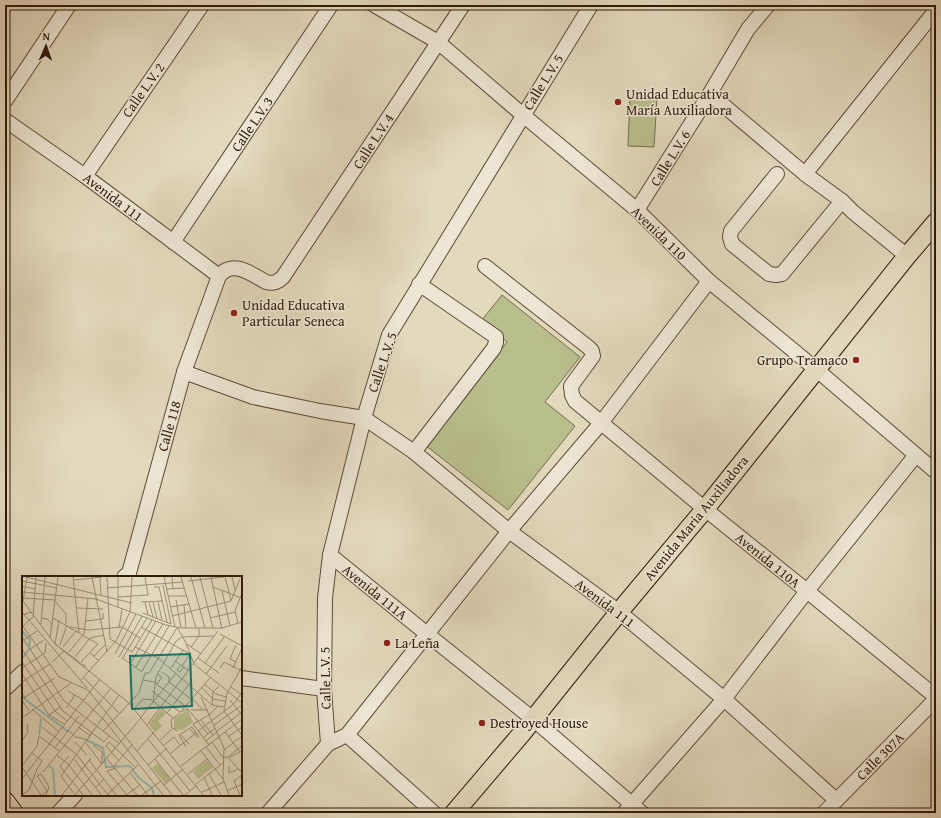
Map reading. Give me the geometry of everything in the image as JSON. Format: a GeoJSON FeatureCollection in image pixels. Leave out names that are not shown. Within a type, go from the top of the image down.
{"type":"FeatureCollection","features":[{"type":"Feature","properties":{"kind":"main road","name":"Avenida Maria Auxiliadora"},"geometry":{"type":"LineString","coordinates":[[454,813],[533,719],[936,222]]}},
{"type":"Feature","properties":{"kind":"main road"},"geometry":{"type":"LineString","coordinates":[[5,801],[14,813]]}},
{"type":"Feature","properties":{"kind":"street"},"geometry":{"type":"LineString","coordinates":[[5,101],[69,5]]}},
{"type":"Feature","properties":{"kind":"street","name":"Calle L.V. 2"},"geometry":{"type":"LineString","coordinates":[[85,176],[202,5]]}},
{"type":"Feature","properties":{"kind":"street","name":"Calle L.V. 3"},"geometry":{"type":"LineString","coordinates":[[173,242],[331,5]]}},
{"type":"Feature","properties":{"kind":"street","name":"Avenida 110"},"geometry":{"type":"LineString","coordinates":[[374,5],[438,42],[637,210],[709,281],[817,370],[936,472]]}},
{"type":"Feature","properties":{"kind":"street","name":"Calle L.V. 4"},"geometry":{"type":"LineString","coordinates":[[219,276],[222,272],[228,269],[239,268],[266,282],[276,282],[283,277],[462,5]]}},
{"type":"Feature","properties":{"kind":"street","name":"Calle L.V. 5"},"geometry":{"type":"LineString","coordinates":[[328,744],[324,689],[325,598],[330,555],[364,418],[389,335],[591,5]]}},
{"type":"Feature","properties":{"kind":"street","name":"Calle L.V. 6"},"geometry":{"type":"LineString","coordinates":[[637,210],[709,95],[748,29],[768,5]]}},
{"type":"Feature","properties":{"kind":"street"},"geometry":{"type":"LineString","coordinates":[[805,174],[936,10]]}},
{"type":"Feature","properties":{"kind":"street"},"geometry":{"type":"LineString","coordinates":[[709,95],[722,104],[805,174],[842,201],[907,256]]}},
{"type":"Feature","properties":{"kind":"street","name":"Avenida 111"},"geometry":{"type":"LineString","coordinates":[[5,120],[85,176],[219,276]]}},
{"type":"Feature","properties":{"kind":"street"},"geometry":{"type":"LineString","coordinates":[[777,174],[731,231],[730,237],[732,244],[769,274],[782,274],[842,201]]}},
{"type":"Feature","properties":{"kind":"street","name":"Avenida 110A"},"geometry":{"type":"LineString","coordinates":[[485,266],[592,351],[593,356],[571,386],[572,395],[575,401],[704,509],[936,698]]}},
{"type":"Feature","properties":{"kind":"street","name":"Calle 118"},"geometry":{"type":"LineString","coordinates":[[125,576],[128,573],[184,372],[219,276]]}},
{"type":"Feature","properties":{"kind":"street"},"geometry":{"type":"LineString","coordinates":[[268,813],[328,744],[346,735],[509,531],[601,423],[709,281]]}},
{"type":"Feature","properties":{"kind":"street"},"geometry":{"type":"LineString","coordinates":[[414,452],[494,348],[496,342],[496,337],[419,284]]}},
{"type":"Feature","properties":{"kind":"street"},"geometry":{"type":"LineString","coordinates":[[184,372],[254,397],[313,410],[364,418]]}},
{"type":"Feature","properties":{"kind":"street","name":"Avenida 111"},"geometry":{"type":"LineString","coordinates":[[364,418],[414,452],[509,531],[619,612],[724,699],[836,800]]}},
{"type":"Feature","properties":{"kind":"street"},"geometry":{"type":"LineString","coordinates":[[632,810],[724,699],[806,591],[916,455]]}},
{"type":"Feature","properties":{"kind":"street","name":"Avenida 111A"},"geometry":{"type":"LineString","coordinates":[[330,555],[533,719],[632,810]]}},
{"type":"Feature","properties":{"kind":"street"},"geometry":{"type":"LineString","coordinates":[[5,689],[22,673]]}},
{"type":"Feature","properties":{"kind":"street"},"geometry":{"type":"LineString","coordinates":[[242,678],[324,689]]}},
{"type":"Feature","properties":{"kind":"street","name":"Calle 307A"},"geometry":{"type":"LineString","coordinates":[[824,813],[936,698]]}},
{"type":"Feature","properties":{"kind":"street"},"geometry":{"type":"LineString","coordinates":[[346,735],[434,813]]}},
{"type":"Feature","properties":{"kind":"street"},"geometry":{"type":"LineString","coordinates":[[58,813],[74,796]]}},
{"type":"Feature","properties":{"kind":"green space"},"geometry":{"type":"Polygon","coordinates":[[[630,97],[657,98],[654,147],[628,146],[630,97]]]}},
{"type":"Feature","properties":{"kind":"green space"},"geometry":{"type":"Polygon","coordinates":[[[502,295],[580,357],[545,402],[575,426],[508,510],[425,445],[507,342],[481,321],[502,295]]]}},
{"type":"Feature","properties":{"kind":"place","name":"Unidad Educativa María Auxiliadora"},"geometry":{"type":"Point","coordinates":[618,102]}},
{"type":"Feature","properties":{"kind":"place","name":"Unidad Educativa Particular Seneca"},"geometry":{"type":"Point","coordinates":[234,313]}},
{"type":"Feature","properties":{"kind":"place","name":"Grupo Tramaco"},"geometry":{"type":"Point","coordinates":[856,360]}},
{"type":"Feature","properties":{"kind":"place","name":"La Leña"},"geometry":{"type":"Point","coordinates":[387,643]}},
{"type":"Feature","properties":{"kind":"place","name":"Destroyed House"},"geometry":{"type":"Point","coordinates":[482,723]}}]}
